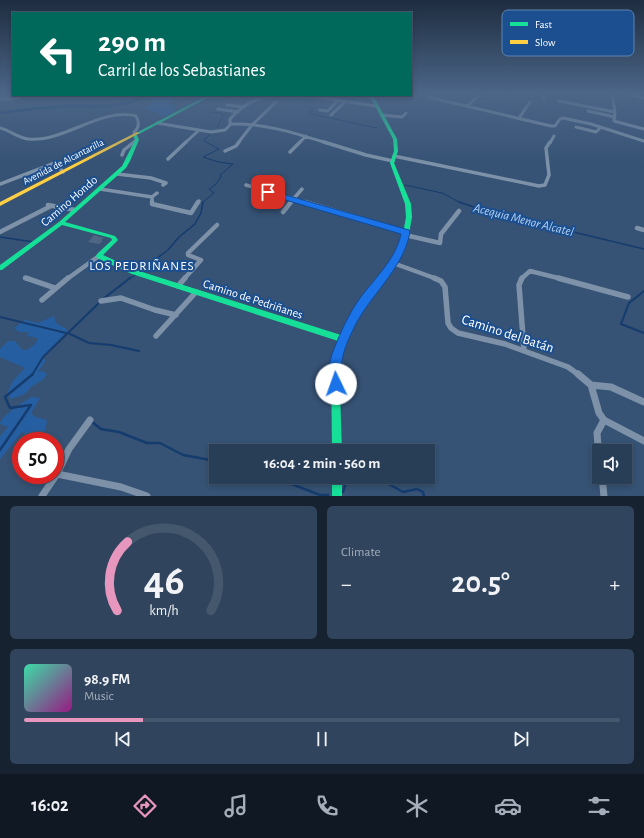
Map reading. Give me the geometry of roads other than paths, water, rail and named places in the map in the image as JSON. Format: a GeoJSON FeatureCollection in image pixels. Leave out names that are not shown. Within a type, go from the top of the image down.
{"type":"FeatureCollection","features":[{"type":"Feature","properties":{"kind":"main road","name":"Avenida de Alcantarilla"},"geometry":{"type":"LineString","coordinates":[[0,204],[168,117]]}},
{"type":"Feature","properties":{"kind":"main road"},"geometry":{"type":"LineString","coordinates":[[337,444],[335,361],[343,339],[364,301],[393,264],[406,234],[409,217],[408,204],[394,159],[396,145],[395,139],[383,117]]}},
{"type":"Feature","properties":{"kind":"main road","name":"Camino Hondo"},"geometry":{"type":"LineString","coordinates":[[0,268],[61,223],[117,174],[127,163],[128,148],[139,133]]}},
{"type":"Feature","properties":{"kind":"main road"},"geometry":{"type":"LineString","coordinates":[[61,223],[113,236],[115,240],[99,256]]}},
{"type":"Feature","properties":{"kind":"main road","name":"Camino de Pedriñanes"},"geometry":{"type":"LineString","coordinates":[[99,256],[136,273],[343,339]]}},
{"type":"Feature","properties":{"kind":"main road"},"geometry":{"type":"LineString","coordinates":[[337,484],[337,496]]}},
{"type":"Feature","properties":{"kind":"street"},"geometry":{"type":"LineString","coordinates":[[0,128],[13,132],[25,139],[38,138],[61,135],[112,117]]}},
{"type":"Feature","properties":{"kind":"street"},"geometry":{"type":"LineString","coordinates":[[137,117],[139,133]]}},
{"type":"Feature","properties":{"kind":"street"},"geometry":{"type":"LineString","coordinates":[[155,124],[198,131],[221,132],[230,124],[231,117]]}},
{"type":"Feature","properties":{"kind":"street"},"geometry":{"type":"LineString","coordinates":[[225,151],[236,146],[252,125],[260,117]]}},
{"type":"Feature","properties":{"kind":"street"},"geometry":{"type":"LineString","coordinates":[[515,117],[551,126],[555,126],[560,119],[563,118],[601,127],[644,141]]}},
{"type":"Feature","properties":{"kind":"street"},"geometry":{"type":"LineString","coordinates":[[615,117],[614,121],[616,122],[644,129]]}},
{"type":"Feature","properties":{"kind":"street"},"geometry":{"type":"LineString","coordinates":[[230,124],[252,125],[306,136],[357,152],[539,186],[545,185],[549,176],[546,148],[554,136]]}},
{"type":"Feature","properties":{"kind":"street"},"geometry":{"type":"LineString","coordinates":[[576,127],[596,132],[601,127]]}},
{"type":"Feature","properties":{"kind":"street"},"geometry":{"type":"LineString","coordinates":[[168,159],[198,131]]}},
{"type":"Feature","properties":{"kind":"street"},"geometry":{"type":"LineString","coordinates":[[290,152],[306,136]]}},
{"type":"Feature","properties":{"kind":"street"},"geometry":{"type":"LineString","coordinates":[[122,155],[128,148]]}},
{"type":"Feature","properties":{"kind":"street"},"geometry":{"type":"LineString","coordinates":[[1,183],[55,163],[63,172]]}},
{"type":"Feature","properties":{"kind":"street"},"geometry":{"type":"LineString","coordinates":[[117,174],[151,178],[166,183],[164,185]]}},
{"type":"Feature","properties":{"kind":"street"},"geometry":{"type":"LineString","coordinates":[[246,185],[440,243],[441,234],[459,211]]}},
{"type":"Feature","properties":{"kind":"street"},"geometry":{"type":"LineString","coordinates":[[100,189],[152,197]]}},
{"type":"Feature","properties":{"kind":"street"},"geometry":{"type":"LineString","coordinates":[[283,212],[302,189]]}},
{"type":"Feature","properties":{"kind":"street"},"geometry":{"type":"LineString","coordinates":[[156,193],[152,197],[152,204],[191,213],[199,201]]}},
{"type":"Feature","properties":{"kind":"street"},"geometry":{"type":"LineString","coordinates":[[0,232],[48,206],[75,210]]}},
{"type":"Feature","properties":{"kind":"street"},"geometry":{"type":"LineString","coordinates":[[178,286],[201,260],[188,255],[188,253],[217,225]]}},
{"type":"Feature","properties":{"kind":"street"},"geometry":{"type":"LineString","coordinates":[[638,228],[644,230]]}},
{"type":"Feature","properties":{"kind":"street"},"geometry":{"type":"LineString","coordinates":[[42,300],[55,288],[99,256]]}},
{"type":"Feature","properties":{"kind":"street","name":"Camino del Batán"},"geometry":{"type":"LineString","coordinates":[[393,264],[441,282],[445,287],[448,323],[451,328],[458,333],[524,350],[568,367],[590,385]]}},
{"type":"Feature","properties":{"kind":"street"},"geometry":{"type":"LineString","coordinates":[[524,350],[518,285],[520,279],[530,271],[628,298]]}},
{"type":"Feature","properties":{"kind":"street"},"geometry":{"type":"LineString","coordinates":[[25,278],[55,288]]}},
{"type":"Feature","properties":{"kind":"street"},"geometry":{"type":"LineString","coordinates":[[156,336],[196,292]]}},
{"type":"Feature","properties":{"kind":"street"},"geometry":{"type":"LineString","coordinates":[[101,301],[121,298],[155,310],[176,315]]}},
{"type":"Feature","properties":{"kind":"street"},"geometry":{"type":"LineString","coordinates":[[644,402],[611,387],[590,385],[599,414],[604,420],[644,441]]}},
{"type":"Feature","properties":{"kind":"street"},"geometry":{"type":"LineString","coordinates":[[64,459],[69,449],[90,420]]}},
{"type":"Feature","properties":{"kind":"street"},"geometry":{"type":"LineString","coordinates":[[597,444],[596,438],[598,426],[604,420]]}},
{"type":"Feature","properties":{"kind":"street"},"geometry":{"type":"LineString","coordinates":[[64,476],[121,487],[146,496]]}},
{"type":"Feature","properties":{"kind":"street"},"geometry":{"type":"LineString","coordinates":[[42,496],[50,484]]}},
{"type":"Feature","properties":{"kind":"street"},"geometry":{"type":"LineString","coordinates":[[603,484],[604,496]]}},
{"type":"Feature","properties":{"kind":"waterway"},"geometry":{"type":"LineString","coordinates":[[217,127],[222,117]]}},
{"type":"Feature","properties":{"kind":"waterway","name":"Acequia Menor Alcatel"},"geometry":{"type":"LineString","coordinates":[[325,117],[377,128]]}},
{"type":"Feature","properties":{"kind":"waterway"},"geometry":{"type":"LineString","coordinates":[[203,202],[214,193],[209,189],[215,185],[221,177],[220,175],[233,164],[218,162],[203,157],[219,149],[204,141],[211,133]]}},
{"type":"Feature","properties":{"kind":"waterway","name":"Acequia Menor Alcatel"},"geometry":{"type":"LineString","coordinates":[[405,185],[442,193],[459,202]]}},
{"type":"Feature","properties":{"kind":"waterway"},"geometry":{"type":"LineString","coordinates":[[138,272],[168,250],[179,237],[195,224],[201,213],[203,202]]}},
{"type":"Feature","properties":{"kind":"waterway","name":"Acequia Menor Alcatel"},"geometry":{"type":"LineString","coordinates":[[459,202],[486,211],[644,249]]}},
{"type":"Feature","properties":{"kind":"waterway"},"geometry":{"type":"LineString","coordinates":[[0,237],[34,242]]}},
{"type":"Feature","properties":{"kind":"waterway"},"geometry":{"type":"LineString","coordinates":[[129,279],[135,275]]}},
{"type":"Feature","properties":{"kind":"waterway"},"geometry":{"type":"LineString","coordinates":[[103,299],[130,278]]}},
{"type":"Feature","properties":{"kind":"waterway","name":"Acequia Menor Alcatel"},"geometry":{"type":"LineString","coordinates":[[644,291],[629,303],[621,324],[644,333]]}},
{"type":"Feature","properties":{"kind":"waterway"},"geometry":{"type":"LineString","coordinates":[[32,375],[43,357],[100,302]]}},
{"type":"Feature","properties":{"kind":"waterway"},"geometry":{"type":"LineString","coordinates":[[0,317],[66,333]]}},
{"type":"Feature","properties":{"kind":"waterway"},"geometry":{"type":"LineString","coordinates":[[68,333],[89,343],[111,345],[139,351]]}},
{"type":"Feature","properties":{"kind":"waterway"},"geometry":{"type":"LineString","coordinates":[[0,450],[31,405],[10,408],[5,397],[32,375]]}},
{"type":"Feature","properties":{"kind":"waterway"},"geometry":{"type":"LineString","coordinates":[[92,422],[101,429],[119,432],[147,443],[160,443],[183,455],[209,460]]}},
{"type":"Feature","properties":{"kind":"waterway"},"geometry":{"type":"LineString","coordinates":[[291,484],[320,495],[328,495]]}},
{"type":"Feature","properties":{"kind":"waterway"},"geometry":{"type":"LineString","coordinates":[[343,492],[345,484]]}},
{"type":"Feature","properties":{"kind":"waterway"},"geometry":{"type":"LineString","coordinates":[[389,484],[403,492],[417,489],[423,492],[424,496]]}},
{"type":"Feature","properties":{"kind":"district","name":"LOS PEDRIÑANES"},"geometry":{"type":"Point","coordinates":[142,265]}}]}
